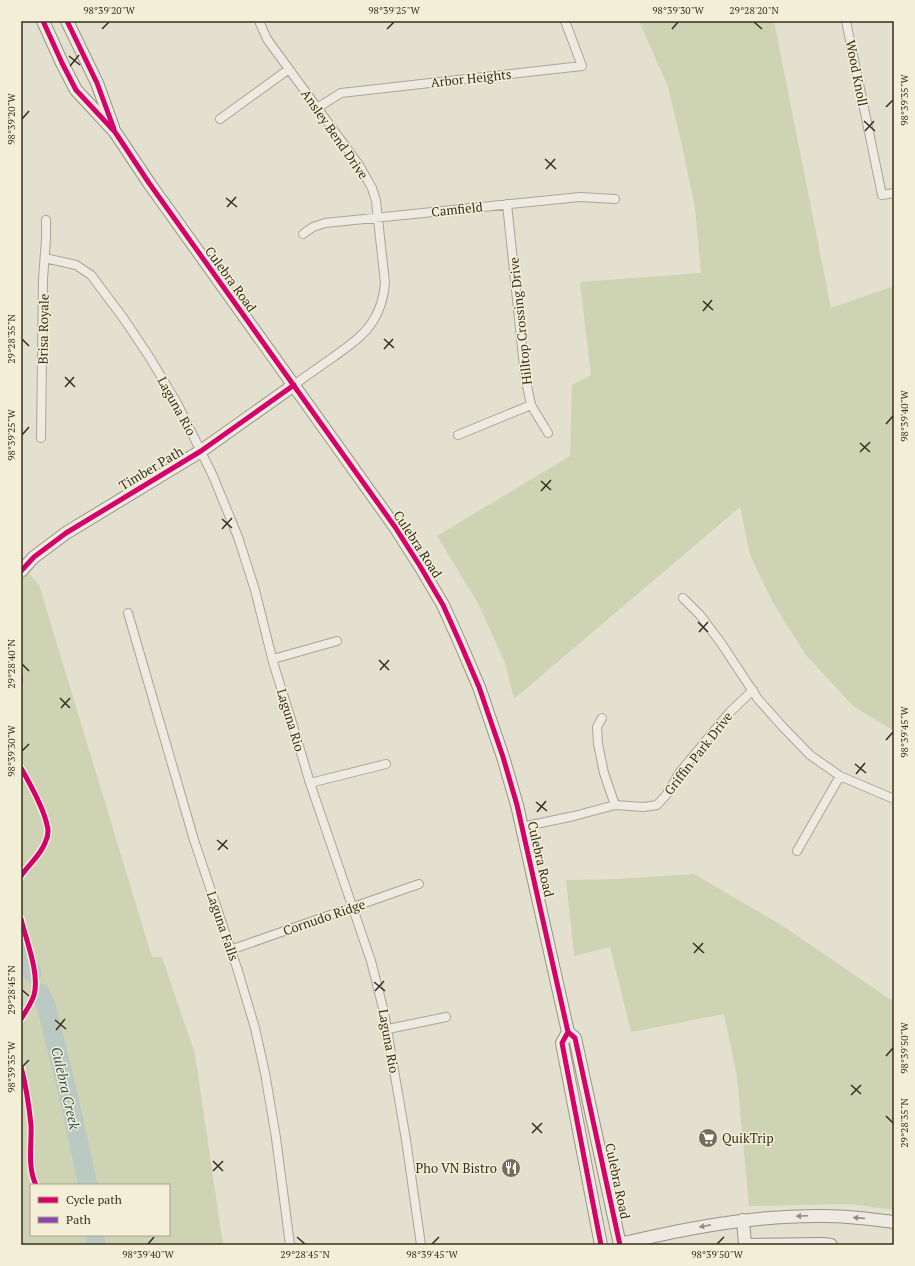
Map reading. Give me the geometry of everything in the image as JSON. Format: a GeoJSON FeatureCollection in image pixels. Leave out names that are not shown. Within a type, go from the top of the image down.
{"type":"FeatureCollection","features":[{"type":"Feature","properties":{"kind":"main road","name":"Culebra Road"},"geometry":{"type":"LineString","coordinates":[[42,21],[76,90],[115,132],[149,183],[395,527],[443,605],[462,645],[479,687],[503,757],[517,805],[568,1032],[575,1038],[619,1245]]}},
{"type":"Feature","properties":{"kind":"main road","name":"Culebra Road"},"geometry":{"type":"LineString","coordinates":[[67,21],[97,83],[115,132]]}},
{"type":"Feature","properties":{"kind":"main road","name":"Timber Path"},"geometry":{"type":"LineString","coordinates":[[21,571],[34,557],[66,533],[201,451],[294,385]]}},
{"type":"Feature","properties":{"kind":"main road","name":"Culebra Road"},"geometry":{"type":"LineString","coordinates":[[568,1032],[562,1043],[601,1245]]}},
{"type":"Feature","properties":{"kind":"main road"},"geometry":{"type":"LineString","coordinates":[[619,1245],[669,1233],[743,1220],[779,1217],[824,1216],[894,1222]]}},
{"type":"Feature","properties":{"kind":"main road"},"geometry":{"type":"LineString","coordinates":[[743,1220],[745,1245],[831,1245]]}},
{"type":"Feature","properties":{"kind":"street","name":"Ansley Bend Drive"},"geometry":{"type":"LineString","coordinates":[[260,21],[267,39],[367,177],[376,201],[385,283],[384,296],[377,314],[373,322],[362,335],[294,385]]}},
{"type":"Feature","properties":{"kind":"street","name":"Arbor Heights"},"geometry":{"type":"LineString","coordinates":[[317,108],[341,93],[582,66],[565,21]]}},
{"type":"Feature","properties":{"kind":"street","name":"Wood Knoll"},"geometry":{"type":"LineString","coordinates":[[846,21],[882,195],[894,193]]}},
{"type":"Feature","properties":{"kind":"street"},"geometry":{"type":"LineString","coordinates":[[220,119],[289,69]]}},
{"type":"Feature","properties":{"kind":"street","name":"Camfield"},"geometry":{"type":"LineString","coordinates":[[303,234],[313,227],[325,223],[378,217],[580,197],[615,199]]}},
{"type":"Feature","properties":{"kind":"street","name":"Hilltop Crossing Drive"},"geometry":{"type":"LineString","coordinates":[[507,204],[525,376],[531,405],[548,433]]}},
{"type":"Feature","properties":{"kind":"street","name":"Brisa Royale"},"geometry":{"type":"LineString","coordinates":[[42,438],[43,279],[46,220]]}},
{"type":"Feature","properties":{"kind":"street","name":"Laguna Rio"},"geometry":{"type":"LineString","coordinates":[[45,258],[76,265],[92,276],[124,319],[177,403],[213,476],[238,537],[255,590],[273,659],[310,783],[371,961],[388,1029],[421,1245]]}},
{"type":"Feature","properties":{"kind":"street"},"geometry":{"type":"LineString","coordinates":[[458,435],[531,405]]}},
{"type":"Feature","properties":{"kind":"street"},"geometry":{"type":"LineString","coordinates":[[683,598],[700,615],[721,643],[758,699],[810,755],[840,776],[894,800]]}},
{"type":"Feature","properties":{"kind":"street","name":"Laguna Falls"},"geometry":{"type":"LineString","coordinates":[[128,613],[194,840],[248,1002],[255,1028],[265,1073],[276,1138],[290,1245]]}},
{"type":"Feature","properties":{"kind":"street"},"geometry":{"type":"LineString","coordinates":[[273,659],[337,641]]}},
{"type":"Feature","properties":{"kind":"street","name":"Griffin Park Drive"},"geometry":{"type":"LineString","coordinates":[[522,827],[574,816],[615,805],[644,807],[656,805],[667,794],[680,772],[729,713],[752,690]]}},
{"type":"Feature","properties":{"kind":"street"},"geometry":{"type":"LineString","coordinates":[[602,718],[596,727],[598,744],[604,773],[615,805]]}},
{"type":"Feature","properties":{"kind":"street"},"geometry":{"type":"LineString","coordinates":[[310,783],[386,764]]}},
{"type":"Feature","properties":{"kind":"street"},"geometry":{"type":"LineString","coordinates":[[797,851],[840,776]]}},
{"type":"Feature","properties":{"kind":"street","name":"Cornudo Ridge"},"geometry":{"type":"LineString","coordinates":[[230,950],[419,884]]}},
{"type":"Feature","properties":{"kind":"street"},"geometry":{"type":"LineString","coordinates":[[388,1029],[446,1017]]}},
{"type":"Feature","properties":{"kind":"green space"},"geometry":{"type":"Polygon","coordinates":[[[639,21],[774,21],[831,308],[894,286],[894,731],[853,706],[805,654],[773,603],[750,555],[740,507],[514,699],[505,663],[478,603],[437,536],[570,456],[572,385],[591,375],[580,282],[701,273],[695,208],[668,87],[639,21]]]}},
{"type":"Feature","properties":{"kind":"green space"},"geometry":{"type":"Polygon","coordinates":[[[21,564],[39,585],[152,957],[162,957],[195,1054],[223,1245],[21,1245],[21,564]]]}},
{"type":"Feature","properties":{"kind":"green space"},"geometry":{"type":"Polygon","coordinates":[[[694,874],[783,926],[894,1002],[894,1210],[851,1204],[749,1206],[737,1077],[724,1014],[631,1032],[610,947],[574,956],[566,880],[619,879],[694,874]]]}},
{"type":"Feature","properties":{"kind":"waterway","name":"Culebra Creek"},"geometry":{"type":"LineString","coordinates":[[21,948],[32,973]]}},
{"type":"Feature","properties":{"kind":"waterway","name":"Culebra Creek"},"geometry":{"type":"LineString","coordinates":[[40,993],[46,1005],[69,1098],[88,1184]]}},
{"type":"Feature","properties":{"kind":"waterway","name":"Culebra Creek"},"geometry":{"type":"LineString","coordinates":[[95,1236],[96,1245]]}},
{"type":"Feature","properties":{"kind":"marked path"},"geometry":{"type":"LineString","coordinates":[[21,675],[21,683]]}},
{"type":"Feature","properties":{"kind":"cycle path"},"geometry":{"type":"LineString","coordinates":[[43,21],[76,90],[115,132],[149,183],[395,527],[443,605],[479,687],[503,757],[517,805],[568,1032],[575,1038],[620,1245]]}},
{"type":"Feature","properties":{"kind":"cycle path"},"geometry":{"type":"LineString","coordinates":[[67,21],[97,83],[114,129]]}},
{"type":"Feature","properties":{"kind":"cycle path"},"geometry":{"type":"LineString","coordinates":[[21,571],[34,557],[66,533],[201,451],[294,385]]}},
{"type":"Feature","properties":{"kind":"cycle path"},"geometry":{"type":"LineString","coordinates":[[21,768],[40,804],[48,827],[46,841],[43,848],[21,876]]}},
{"type":"Feature","properties":{"kind":"cycle path"},"geometry":{"type":"LineString","coordinates":[[21,919],[32,957],[35,977],[34,995],[21,1019]]}},
{"type":"Feature","properties":{"kind":"cycle path"},"geometry":{"type":"LineString","coordinates":[[568,1032],[562,1043],[601,1245]]}},
{"type":"Feature","properties":{"kind":"cycle path"},"geometry":{"type":"LineString","coordinates":[[21,1067],[26,1088],[31,1125],[31,1163],[33,1178],[36,1184]]}},
{"type":"Feature","properties":{"kind":"place","name":"QuikTrip"},"geometry":{"type":"Point","coordinates":[708,1138]}},
{"type":"Feature","properties":{"kind":"place","name":"Pho VN Bistro"},"geometry":{"type":"Point","coordinates":[511,1168]}}]}
